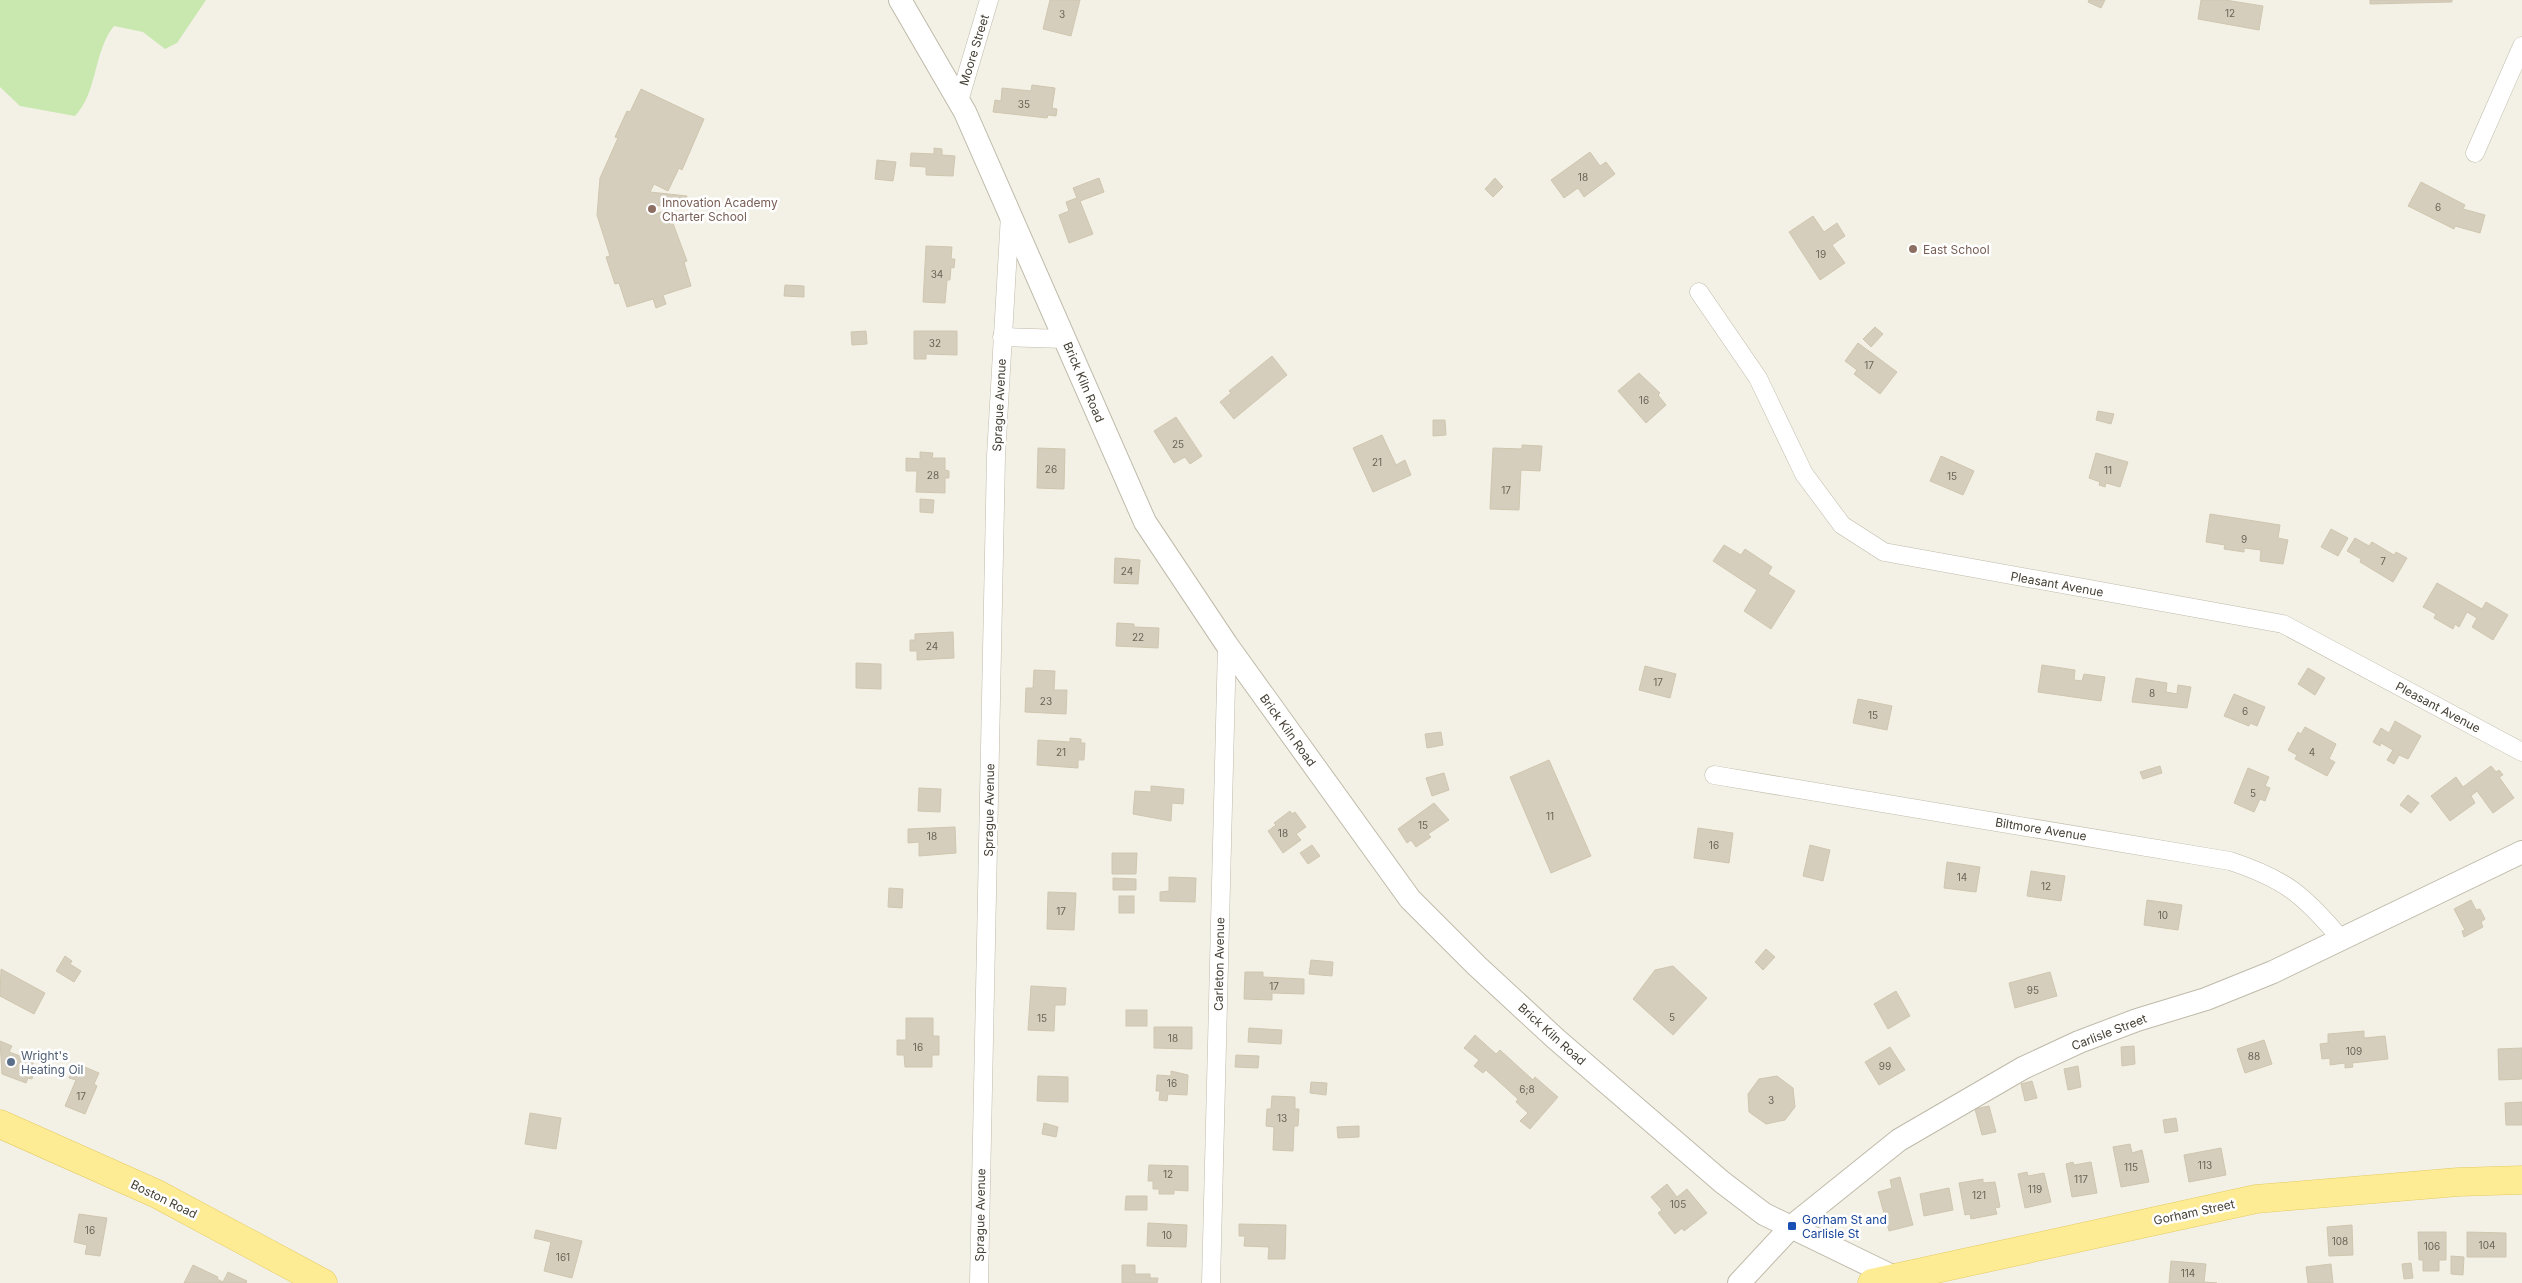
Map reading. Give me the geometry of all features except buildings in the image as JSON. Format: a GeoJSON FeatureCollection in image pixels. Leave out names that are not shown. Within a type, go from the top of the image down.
{"type":"FeatureCollection","features":[{"type":"Feature","properties":{"kind":"main road","name":"Boston Road"},"geometry":{"type":"LineString","coordinates":[[0,1124],[157,1194],[323,1283]]}},
{"type":"Feature","properties":{"kind":"main road","name":"Gorham Street"},"geometry":{"type":"LineString","coordinates":[[1884,1280],[2256,1198],[2458,1182],[2522,1180]]}},
{"type":"Feature","properties":{"kind":"street","name":"Brick Kiln Road"},"geometry":{"type":"LineString","coordinates":[[900,0],[959,101],[1010,210],[1145,522],[1227,645],[1410,899],[1477,966],[1556,1039],[1691,1157],[1764,1214],[1792,1226],[1884,1280]]}},
{"type":"Feature","properties":{"kind":"street","name":"Moore Street"},"geometry":{"type":"LineString","coordinates":[[959,101],[990,0]]}},
{"type":"Feature","properties":{"kind":"street"},"geometry":{"type":"LineString","coordinates":[[2474,153],[2522,46]]}},
{"type":"Feature","properties":{"kind":"street","name":"Sprague Avenue"},"geometry":{"type":"LineString","coordinates":[[979,1283],[996,476],[1010,210]]}},
{"type":"Feature","properties":{"kind":"street","name":"Pleasant Avenue"},"geometry":{"type":"LineString","coordinates":[[1699,292],[1758,378],[1804,474],[1842,524],[1884,552],[2284,624],[2522,752]]}},
{"type":"Feature","properties":{"kind":"street"},"geometry":{"type":"LineString","coordinates":[[1002,337],[1065,339]]}},
{"type":"Feature","properties":{"kind":"street","name":"Carleton Avenue"},"geometry":{"type":"LineString","coordinates":[[1211,1283],[1227,645]]}},
{"type":"Feature","properties":{"kind":"street","name":"Biltmore Avenue"},"geometry":{"type":"LineString","coordinates":[[1714,775],[2230,861],[2270,876],[2287,885],[2317,911],[2341,939]]}},
{"type":"Feature","properties":{"kind":"street","name":"Carlisle Street"},"geometry":{"type":"LineString","coordinates":[[1739,1283],[1792,1226],[1899,1140],[2023,1068],[2129,1023],[2206,999],[2273,972],[2522,852]]}},
{"type":"Feature","properties":{"kind":"green space"},"geometry":{"type":"Polygon","coordinates":[[[0,0],[206,0],[177,43],[165,49],[143,32],[114,26],[102,48],[88,95],[75,116],[20,106],[0,87],[0,0]]]}},
{"type":"Feature","properties":{"kind":"place","name":"Innovation Academy Charter School"},"geometry":{"type":"Point","coordinates":[652,209]}},
{"type":"Feature","properties":{"kind":"place","name":"East School"},"geometry":{"type":"Point","coordinates":[1913,249]}},
{"type":"Feature","properties":{"kind":"place","name":"Wright's Heating Oil"},"geometry":{"type":"Point","coordinates":[11,1062]}},
{"type":"Feature","properties":{"kind":"place","name":"Gorham St and Carlisle St"},"geometry":{"type":"Point","coordinates":[1792,1226]}}]}
